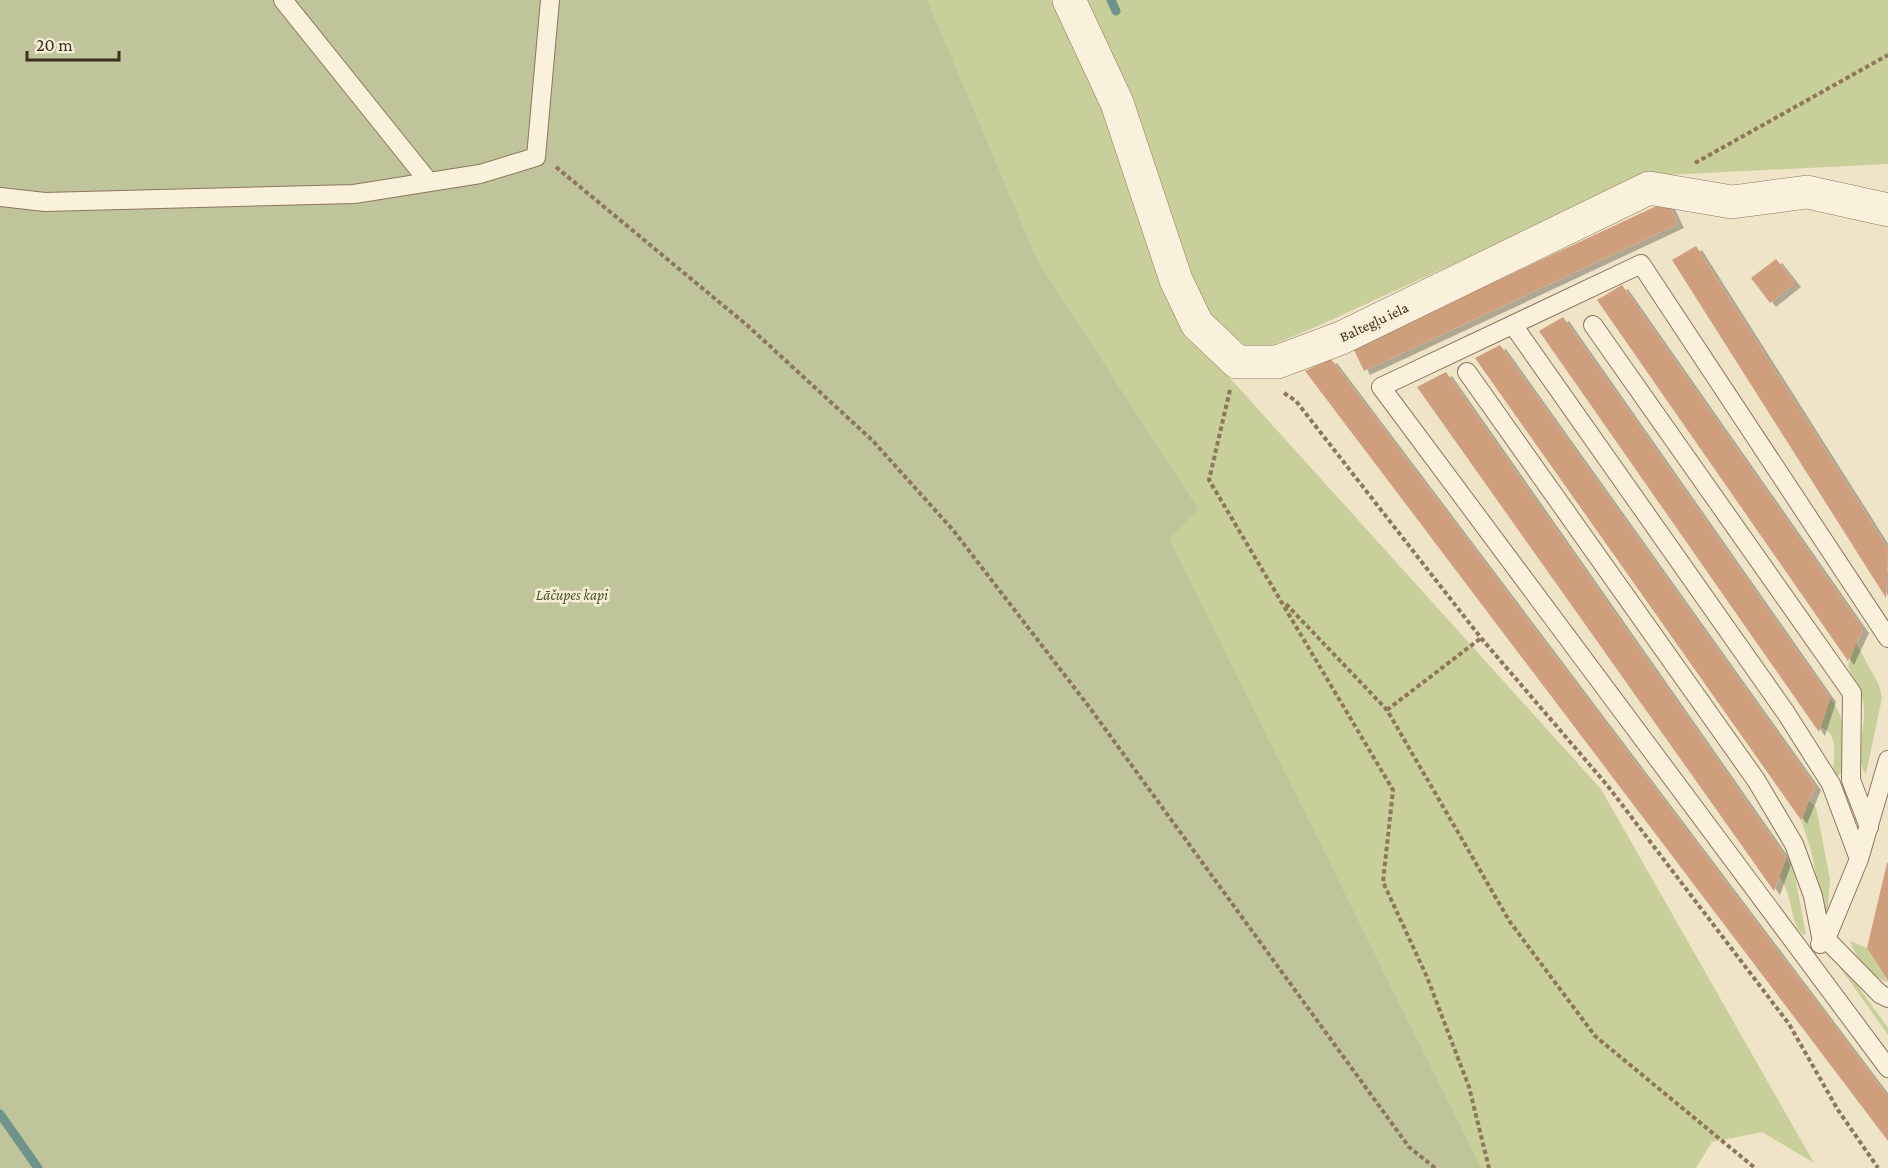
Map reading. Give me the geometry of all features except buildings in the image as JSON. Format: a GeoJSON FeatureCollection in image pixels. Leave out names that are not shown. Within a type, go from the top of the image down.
{"type":"FeatureCollection","features":[{"type":"Feature","properties":{"kind":"street"},"geometry":{"type":"LineString","coordinates":[[1069,0],[1116,103],[1176,280],[1197,324],[1237,362]]}},
{"type":"Feature","properties":{"kind":"street","name":"Baltegļu iela"},"geometry":{"type":"LineString","coordinates":[[1237,362],[1278,362],[1341,338],[1649,188],[1732,202],[1808,192],[1888,210]]}},
{"type":"Feature","properties":{"kind":"lane"},"geometry":{"type":"LineString","coordinates":[[283,0],[429,182]]}},
{"type":"Feature","properties":{"kind":"lane"},"geometry":{"type":"LineString","coordinates":[[0,197],[45,202],[354,194],[480,174],[536,158],[550,0]]}},
{"type":"Feature","properties":{"kind":"lane"},"geometry":{"type":"LineString","coordinates":[[1888,638],[1641,264],[1381,387],[1888,1068]]}},
{"type":"Feature","properties":{"kind":"lane"},"geometry":{"type":"LineString","coordinates":[[1513,325],[1786,713],[1831,784],[1859,859]]}},
{"type":"Feature","properties":{"kind":"lane"},"geometry":{"type":"LineString","coordinates":[[1593,325],[1852,693],[1851,780],[1869,827]]}},
{"type":"Feature","properties":{"kind":"lane"},"geometry":{"type":"LineString","coordinates":[[1467,372],[1756,780],[1794,844],[1813,896],[1824,940],[1888,998]]}},
{"type":"Feature","properties":{"kind":"lane"},"geometry":{"type":"LineString","coordinates":[[1806,958],[1824,940],[1859,859],[1888,760]]}},
{"type":"Feature","properties":{"kind":"path"},"geometry":{"type":"LineString","coordinates":[[1691,165],[1888,55]]}},
{"type":"Feature","properties":{"kind":"path"},"geometry":{"type":"LineString","coordinates":[[536,158],[561,170],[756,333],[872,440],[953,530],[1090,708],[1409,1147],[1435,1168]]}},
{"type":"Feature","properties":{"kind":"path"},"geometry":{"type":"LineString","coordinates":[[1237,362],[1209,480],[1393,790],[1383,882],[1427,977],[1469,1087],[1489,1168]]}},
{"type":"Feature","properties":{"kind":"path"},"geometry":{"type":"LineString","coordinates":[[1276,388],[1296,401],[1481,638],[1607,785],[1789,1024],[1839,1110],[1878,1168]]}},
{"type":"Feature","properties":{"kind":"path"},"geometry":{"type":"LineString","coordinates":[[1282,600],[1387,710],[1510,922],[1595,1036],[1755,1168]]}},
{"type":"Feature","properties":{"kind":"path"},"geometry":{"type":"LineString","coordinates":[[1387,710],[1481,638]]}},
{"type":"Feature","properties":{"kind":"green space","name":"Lāčupes kapi"},"geometry":{"type":"Polygon","coordinates":[[[0,0],[1888,0],[1888,164],[1646,176],[1318,326],[1220,367],[1601,789],[1814,1163],[1762,1132],[1712,1142],[1696,1168],[0,1168],[0,0]]]}},
{"type":"Feature","properties":{"kind":"green space","name":"Lāčupes kapi"},"geometry":{"type":"Polygon","coordinates":[[[0,0],[927,0],[1037,260],[1198,509],[1169,539],[1481,1168],[0,1168],[0,0]]]}},
{"type":"Feature","properties":{"kind":"green space"},"geometry":{"type":"Polygon","coordinates":[[[1856,643],[1879,685],[1882,698],[1866,774],[1861,762],[1863,703],[1848,665],[1856,643]]]}},
{"type":"Feature","properties":{"kind":"green space"},"geometry":{"type":"Polygon","coordinates":[[[1830,698],[1840,715],[1844,733],[1843,771],[1838,776],[1833,771],[1833,739],[1826,730],[1820,727],[1830,698]]]}},
{"type":"Feature","properties":{"kind":"green space"},"geometry":{"type":"Polygon","coordinates":[[[1809,801],[1816,807],[1830,879],[1827,919],[1823,911],[1811,850],[1801,820],[1809,801]]]}},
{"type":"Feature","properties":{"kind":"green space"},"geometry":{"type":"Polygon","coordinates":[[[1786,858],[1794,871],[1806,934],[1804,935],[1796,925],[1787,891],[1779,877],[1786,858]]]}},
{"type":"Feature","properties":{"kind":"green space"},"geometry":{"type":"Polygon","coordinates":[[[1850,941],[1867,948],[1888,982],[1875,976],[1865,966],[1850,941]]]}},
{"type":"Feature","properties":{"kind":"green space"},"geometry":{"type":"Polygon","coordinates":[[[1834,959],[1840,961],[1888,1028],[1888,1035],[1834,959]]]}},
{"type":"Feature","properties":{"kind":"waterway"},"geometry":{"type":"LineString","coordinates":[[1111,0],[1116,11]]}},
{"type":"Feature","properties":{"kind":"waterway"},"geometry":{"type":"LineString","coordinates":[[0,1114],[38,1168]]}}]}
